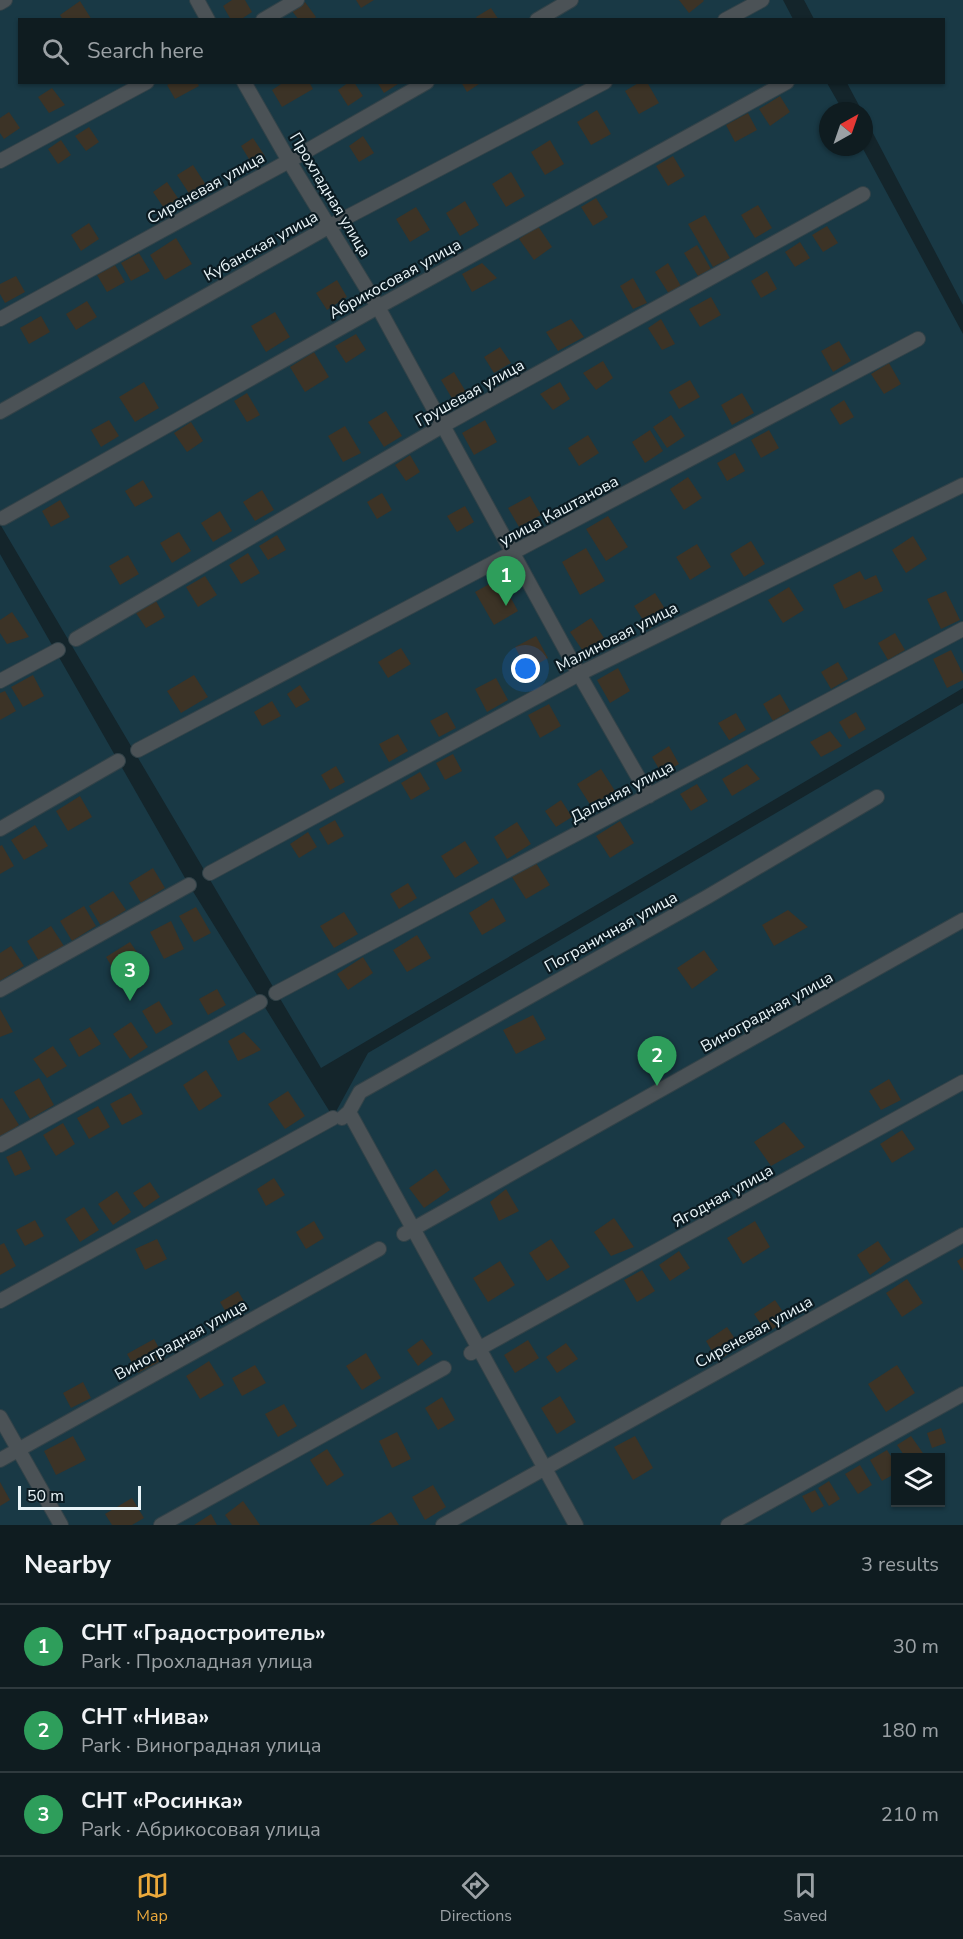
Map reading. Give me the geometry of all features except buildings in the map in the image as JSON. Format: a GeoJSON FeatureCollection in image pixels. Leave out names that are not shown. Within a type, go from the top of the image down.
{"type":"FeatureCollection","features":[{"type":"Feature","properties":{"kind":"street"},"geometry":{"type":"LineString","coordinates":[[0,3],[5,0]]}},
{"type":"Feature","properties":{"kind":"street"},"geometry":{"type":"LineString","coordinates":[[197,0],[207,18]]}},
{"type":"Feature","properties":{"kind":"street"},"geometry":{"type":"LineString","coordinates":[[266,18],[297,0]]}},
{"type":"Feature","properties":{"kind":"street"},"geometry":{"type":"LineString","coordinates":[[540,18],[572,0]]}},
{"type":"Feature","properties":{"kind":"street"},"geometry":{"type":"LineString","coordinates":[[729,18],[762,0]]}},
{"type":"Feature","properties":{"kind":"street"},"geometry":{"type":"LineString","coordinates":[[0,161],[143,84]]}},
{"type":"Feature","properties":{"kind":"street","name":"Прохладная улица"},"geometry":{"type":"LineString","coordinates":[[245,84],[378,307],[512,554],[649,796]]}},
{"type":"Feature","properties":{"kind":"street","name":"Сиреневая улица"},"geometry":{"type":"LineString","coordinates":[[0,319],[289,161],[424,84]]}},
{"type":"Feature","properties":{"kind":"street","name":"Кубанская улица"},"geometry":{"type":"LineString","coordinates":[[0,412],[330,226],[601,84]]}},
{"type":"Feature","properties":{"kind":"street","name":"Абрикосовая улица"},"geometry":{"type":"LineString","coordinates":[[3,518],[378,307],[783,84]]}},
{"type":"Feature","properties":{"kind":"street","name":"Грушевая улица"},"geometry":{"type":"LineString","coordinates":[[76,639],[444,425],[863,194]]}},
{"type":"Feature","properties":{"kind":"street","name":"улица Каштанова"},"geometry":{"type":"LineString","coordinates":[[144,746],[918,339]]}},
{"type":"Feature","properties":{"kind":"street","name":"Малиновая улица"},"geometry":{"type":"LineString","coordinates":[[210,873],[579,674],[963,485]]}},
{"type":"Feature","properties":{"kind":"street","name":"Дальняя улица"},"geometry":{"type":"LineString","coordinates":[[276,993],[963,629]]}},
{"type":"Feature","properties":{"kind":"street"},"geometry":{"type":"LineString","coordinates":[[0,681],[58,650]]}},
{"type":"Feature","properties":{"kind":"street"},"geometry":{"type":"LineString","coordinates":[[0,829],[114,763]]}},
{"type":"Feature","properties":{"kind":"street","name":"Пограничная улица"},"geometry":{"type":"LineString","coordinates":[[341,1116],[360,1092],[707,897],[876,797]]}},
{"type":"Feature","properties":{"kind":"street"},"geometry":{"type":"LineString","coordinates":[[0,990],[189,885]]}},
{"type":"Feature","properties":{"kind":"street","name":"Виноградная улица"},"geometry":{"type":"LineString","coordinates":[[408,1232],[963,920]]}},
{"type":"Feature","properties":{"kind":"street"},"geometry":{"type":"LineString","coordinates":[[0,1145],[260,1002]]}},
{"type":"Feature","properties":{"kind":"street","name":"Ягодная улица"},"geometry":{"type":"LineString","coordinates":[[474,1351],[963,1082]]}},
{"type":"Feature","properties":{"kind":"street"},"geometry":{"type":"LineString","coordinates":[[0,1301],[341,1116],[576,1525]]}},
{"type":"Feature","properties":{"kind":"street","name":"Сиреневая улица"},"geometry":{"type":"LineString","coordinates":[[443,1525],[963,1235]]}},
{"type":"Feature","properties":{"kind":"street","name":"Виноградная улица"},"geometry":{"type":"LineString","coordinates":[[0,1460],[379,1249]]}},
{"type":"Feature","properties":{"kind":"street"},"geometry":{"type":"LineString","coordinates":[[161,1525],[444,1368]]}},
{"type":"Feature","properties":{"kind":"street"},"geometry":{"type":"LineString","coordinates":[[728,1525],[963,1394]]}},
{"type":"Feature","properties":{"kind":"street"},"geometry":{"type":"LineString","coordinates":[[0,1417],[61,1525]]}},
{"type":"Feature","properties":{"kind":"shaded area"},"geometry":{"type":"Polygon","coordinates":[[[0,0],[783,0],[792,18],[18,18],[18,84],[828,84],[838,102],[819,102],[819,156],[867,156],[963,334],[963,688],[321,1068],[0,524],[0,0]]]}},
{"type":"Feature","properties":{"kind":"shaded area"},"geometry":{"type":"Polygon","coordinates":[[[804,0],[963,0],[963,305],[873,133],[873,102],[857,102],[848,84],[945,84],[945,18],[813,18],[804,0]]]}},
{"type":"Feature","properties":{"kind":"shaded area"},"geometry":{"type":"Polygon","coordinates":[[[0,554],[189,885],[333,1117],[368,1053],[963,703],[963,1525],[0,1525],[0,554]]]}},
{"type":"Feature","properties":{"kind":"place","name":"СНТ «Градостроитель»"},"geometry":{"type":"Point","coordinates":[506,606]}},
{"type":"Feature","properties":{"kind":"place","name":"СНТ «Росинка»"},"geometry":{"type":"Point","coordinates":[130,1001]}},
{"type":"Feature","properties":{"kind":"place","name":"СНТ «Нива»"},"geometry":{"type":"Point","coordinates":[657,1086]}}]}
